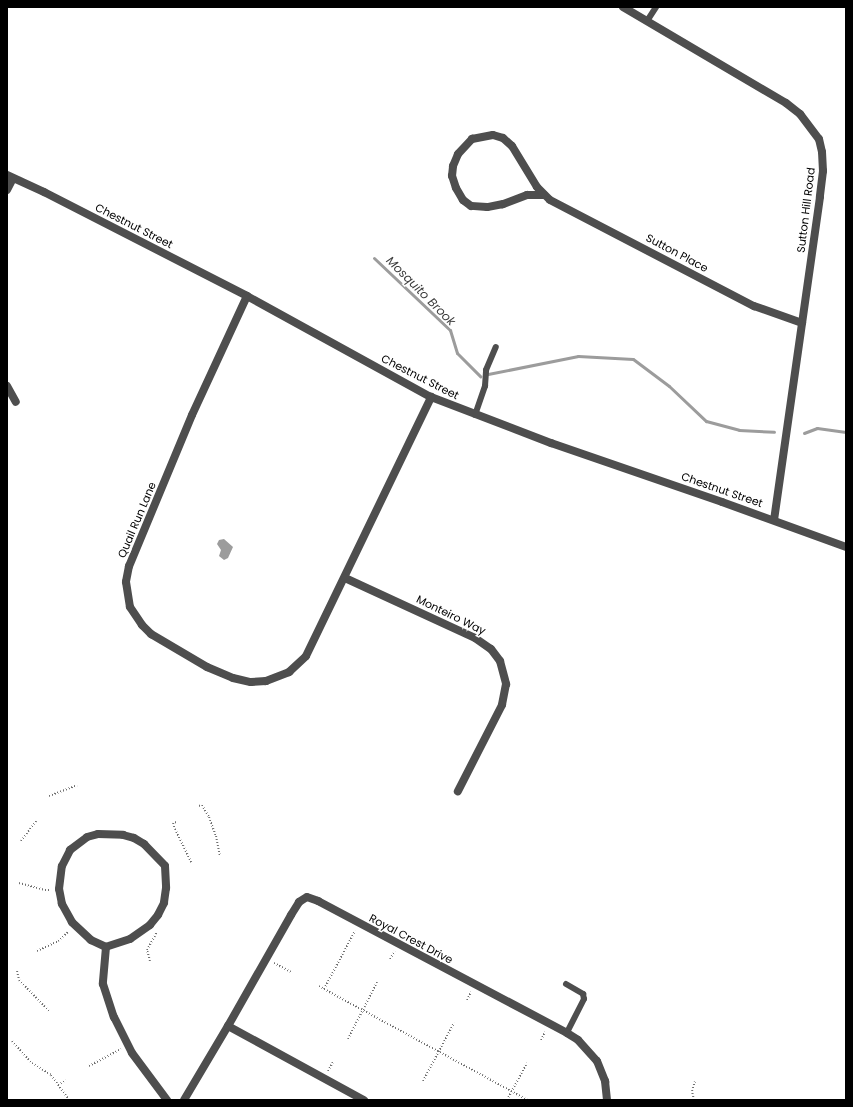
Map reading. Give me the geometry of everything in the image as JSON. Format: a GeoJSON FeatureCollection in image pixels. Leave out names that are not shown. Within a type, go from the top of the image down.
{"type":"FeatureCollection","features":[{"type":"Feature","properties":{"kind":"street","name":"Sutton Hill Road"},"geometry":{"type":"LineString","coordinates":[[623,7],[786,103],[800,114],[819,139],[822,152],[823,171],[774,520]]}},
{"type":"Feature","properties":{"kind":"street","name":"Sutton Place"},"geometry":{"type":"LineString","coordinates":[[544,195],[527,195],[503,204],[487,207],[471,206],[463,200],[456,188],[452,176],[453,166],[458,154],[472,139],[487,136],[499,137],[512,146],[531,179],[544,195],[566,210],[643,247],[754,306],[802,323]]}},
{"type":"Feature","properties":{"kind":"street"},"geometry":{"type":"LineString","coordinates":[[7,190],[10,177]]}},
{"type":"Feature","properties":{"kind":"street","name":"Chestnut Street"},"geometry":{"type":"LineString","coordinates":[[10,177],[62,201],[247,296],[430,396],[475,415],[774,520],[846,547]]}},
{"type":"Feature","properties":{"kind":"street","name":"Quail Run Lane"},"geometry":{"type":"LineString","coordinates":[[247,296],[192,415],[129,566],[126,582],[130,608],[136,619],[151,634],[207,667],[233,678],[251,682],[266,681],[289,672],[306,656],[345,578],[430,396]]}},
{"type":"Feature","properties":{"kind":"street"},"geometry":{"type":"LineString","coordinates":[[7,386],[16,402]]}},
{"type":"Feature","properties":{"kind":"street","name":"Monteiro Way"},"geometry":{"type":"LineString","coordinates":[[345,578],[475,638],[491,649],[500,661],[506,684],[502,706],[458,791]]}},
{"type":"Feature","properties":{"kind":"street"},"geometry":{"type":"LineString","coordinates":[[98,834],[123,835],[134,838],[144,844],[165,866],[166,888],[164,903],[150,925],[130,939],[106,947],[90,940],[75,925],[62,904],[59,889],[64,858],[78,842],[98,834]]}},
{"type":"Feature","properties":{"kind":"street","name":"Royal Crest Drive"},"geometry":{"type":"LineString","coordinates":[[184,1100],[299,902],[307,897],[318,900],[578,1040],[597,1061],[605,1081],[607,1100]]}},
{"type":"Feature","properties":{"kind":"street"},"geometry":{"type":"LineString","coordinates":[[106,947],[103,984],[114,1017],[128,1045],[167,1100]]}},
{"type":"Feature","properties":{"kind":"street"},"geometry":{"type":"LineString","coordinates":[[228,1026],[364,1100]]}},
{"type":"Feature","properties":{"kind":"lane"},"geometry":{"type":"LineString","coordinates":[[647,21],[656,7]]}},
{"type":"Feature","properties":{"kind":"lane"},"geometry":{"type":"LineString","coordinates":[[475,415],[485,386],[486,370],[496,347]]}},
{"type":"Feature","properties":{"kind":"lane"},"geometry":{"type":"LineString","coordinates":[[566,984],[583,994],[584,999],[567,1033]]}},
{"type":"Feature","properties":{"kind":"path"},"geometry":{"type":"LineString","coordinates":[[49,796],[77,785]]}},
{"type":"Feature","properties":{"kind":"path"},"geometry":{"type":"LineString","coordinates":[[199,806],[202,805],[209,817],[216,836],[220,856]]}},
{"type":"Feature","properties":{"kind":"path"},"geometry":{"type":"LineString","coordinates":[[21,841],[37,820]]}},
{"type":"Feature","properties":{"kind":"path"},"geometry":{"type":"LineString","coordinates":[[176,822],[173,823],[175,829],[191,862]]}},
{"type":"Feature","properties":{"kind":"path"},"geometry":{"type":"LineString","coordinates":[[19,884],[45,890],[59,889]]}},
{"type":"Feature","properties":{"kind":"path"},"geometry":{"type":"LineString","coordinates":[[324,989],[359,923]]}},
{"type":"Feature","properties":{"kind":"path"},"geometry":{"type":"LineString","coordinates":[[37,951],[58,941],[75,925]]}},
{"type":"Feature","properties":{"kind":"path"},"geometry":{"type":"LineString","coordinates":[[150,925],[155,929],[156,934],[147,950],[150,961]]}},
{"type":"Feature","properties":{"kind":"path"},"geometry":{"type":"LineString","coordinates":[[266,959],[292,972]]}},
{"type":"Feature","properties":{"kind":"path"},"geometry":{"type":"LineString","coordinates":[[17,971],[19,980],[49,1011]]}},
{"type":"Feature","properties":{"kind":"path"},"geometry":{"type":"LineString","coordinates":[[348,1039],[377,982]]}},
{"type":"Feature","properties":{"kind":"path"},"geometry":{"type":"LineString","coordinates":[[319,986],[528,1100]]}},
{"type":"Feature","properties":{"kind":"path"},"geometry":{"type":"LineString","coordinates":[[423,1080],[454,1023]]}},
{"type":"Feature","properties":{"kind":"path"},"geometry":{"type":"LineString","coordinates":[[12,1041],[32,1063],[51,1075],[69,1100]]}},
{"type":"Feature","properties":{"kind":"path"},"geometry":{"type":"LineString","coordinates":[[89,1066],[128,1045]]}},
{"type":"Feature","properties":{"kind":"path"},"geometry":{"type":"LineString","coordinates":[[508,1100],[527,1063]]}},
{"type":"Feature","properties":{"kind":"path"},"geometry":{"type":"LineString","coordinates":[[58,1085],[66,1080]]}},
{"type":"Feature","properties":{"kind":"path"},"geometry":{"type":"LineString","coordinates":[[694,1100],[692,1091],[695,1081]]}},
{"type":"Feature","properties":{"kind":"shaded area"},"geometry":{"type":"Polygon","coordinates":[[[224,539],[233,547],[228,558],[224,560],[219,556],[221,550],[217,544],[219,540],[224,539]]]}},
{"type":"Feature","properties":{"kind":"waterway","name":"Mosquito Brook"},"geometry":{"type":"LineString","coordinates":[[374,258],[450,330],[457,353],[480,376]]}},
{"type":"Feature","properties":{"kind":"waterway","name":"Mosquito Brook"},"geometry":{"type":"LineString","coordinates":[[488,374],[578,356],[633,359],[669,386],[706,421],[739,430],[774,432]]}},
{"type":"Feature","properties":{"kind":"waterway","name":"Mosquito Brook"},"geometry":{"type":"LineString","coordinates":[[804,433],[817,428],[846,432]]}}]}
